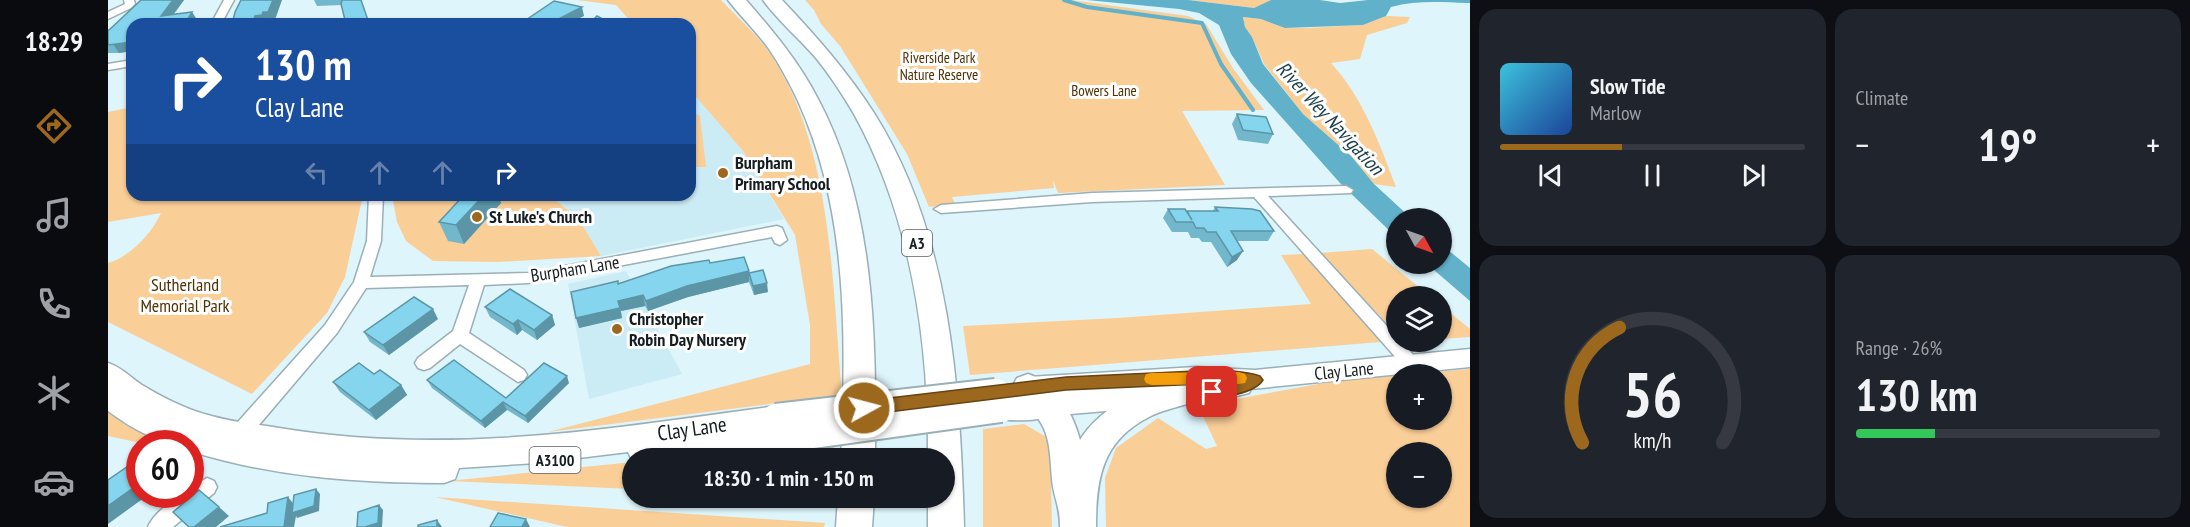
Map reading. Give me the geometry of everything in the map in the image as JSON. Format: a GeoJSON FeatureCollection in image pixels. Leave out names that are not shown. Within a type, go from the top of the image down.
{"type":"FeatureCollection","features":[{"type":"Feature","properties":{"kind":"highway"},"geometry":{"type":"LineString","coordinates":[[737,0],[780,50],[799,81],[825,138],[838,178],[856,277],[860,404],[858,448]]}},
{"type":"Feature","properties":{"kind":"highway","name":"A3"},"geometry":{"type":"LineString","coordinates":[[772,0],[822,52],[848,85],[884,149],[903,195],[932,302],[941,368],[946,448],[946,527]]}},
{"type":"Feature","properties":{"kind":"highway"},"geometry":{"type":"LineString","coordinates":[[1078,522],[1081,488],[1089,453],[1101,435],[1136,407],[1178,393]]}},
{"type":"Feature","properties":{"kind":"highway"},"geometry":{"type":"LineString","coordinates":[[1018,399],[1056,419],[1065,446],[1069,484],[1078,522]]}},
{"type":"Feature","properties":{"kind":"highway"},"geometry":{"type":"LineString","coordinates":[[854,527],[855,508]]}},
{"type":"Feature","properties":{"kind":"main road","name":"Clay Lane"},"geometry":{"type":"LineString","coordinates":[[108,374],[119,384],[153,405],[233,441]]}},
{"type":"Feature","properties":{"kind":"main road","name":"Clay Lane"},"geometry":{"type":"LineString","coordinates":[[108,396],[132,414],[181,435],[233,441],[301,461],[394,470],[447,469],[1018,399]]}},
{"type":"Feature","properties":{"kind":"street"},"geometry":{"type":"LineString","coordinates":[[108,16],[128,6],[129,0]]}},
{"type":"Feature","properties":{"kind":"street"},"geometry":{"type":"LineString","coordinates":[[219,18],[229,0]]}},
{"type":"Feature","properties":{"kind":"street"},"geometry":{"type":"LineString","coordinates":[[108,67],[126,64]]}},
{"type":"Feature","properties":{"kind":"street"},"geometry":{"type":"LineString","coordinates":[[941,209],[997,202],[1053,199],[1346,190]]}},
{"type":"Feature","properties":{"kind":"street"},"geometry":{"type":"LineString","coordinates":[[1258,193],[1412,364]]}},
{"type":"Feature","properties":{"kind":"street"},"geometry":{"type":"LineString","coordinates":[[233,441],[331,329],[361,283],[374,241],[376,201]]}},
{"type":"Feature","properties":{"kind":"street","name":"Burpham Lane"},"geometry":{"type":"LineString","coordinates":[[361,283],[528,278],[777,231],[780,240]]}},
{"type":"Feature","properties":{"kind":"street"},"geometry":{"type":"LineString","coordinates":[[424,363],[460,335],[478,281]]}},
{"type":"Feature","properties":{"kind":"street"},"geometry":{"type":"LineString","coordinates":[[460,335],[518,375]]}},
{"type":"Feature","properties":{"kind":"street","name":"Clay Lane"},"geometry":{"type":"LineString","coordinates":[[1412,364],[1470,358]]}},
{"type":"Feature","properties":{"kind":"street","name":"Clay Lane"},"geometry":{"type":"LineString","coordinates":[[1018,399],[1196,377],[1232,377],[1255,380],[1386,367]]}},
{"type":"Feature","properties":{"kind":"street","name":"Clay Lane"},"geometry":{"type":"LineString","coordinates":[[1018,399],[1235,389],[1255,380]]}},
{"type":"Feature","properties":{"kind":"street"},"geometry":{"type":"LineString","coordinates":[[158,527],[207,487]]}},
{"type":"Feature","properties":{"kind":"shaded area","name":"Burpham Primary School"},"geometry":{"type":"Polygon","coordinates":[[[696,97],[743,151],[784,219],[601,256],[578,218],[557,201],[696,201],[696,97]]]}},
{"type":"Feature","properties":{"kind":"shaded area","name":"Christopher Robin Day Nursery"},"geometry":{"type":"Polygon","coordinates":[[[626,271],[682,374],[589,399],[568,284],[626,271]]]}},
{"type":"Feature","properties":{"kind":"green space"},"geometry":{"type":"Polygon","coordinates":[[[577,0],[721,0],[755,35],[773,58],[793,95],[808,135],[819,177],[832,265],[842,395],[548,432],[810,364],[810,325],[795,235],[743,151],[696,97],[696,18],[628,18],[616,5],[577,0]]]}},
{"type":"Feature","properties":{"kind":"green space"},"geometry":{"type":"Polygon","coordinates":[[[805,0],[1071,0],[1188,16],[1206,24],[1233,68],[1264,110],[1182,111],[1225,185],[1058,193],[1053,180],[1054,188],[952,197],[955,204],[929,207],[907,154],[840,46],[805,0]]]}},
{"type":"Feature","properties":{"kind":"green space"},"geometry":{"type":"Polygon","coordinates":[[[1188,0],[1271,0],[1254,8],[1188,0]]]}},
{"type":"Feature","properties":{"kind":"green space"},"geometry":{"type":"Polygon","coordinates":[[[1386,16],[1410,17],[1407,23],[1367,35],[1360,59],[1331,63],[1361,106],[1396,187],[1374,184],[1352,157],[1303,114],[1264,64],[1245,27],[1243,17],[1261,19],[1285,28],[1307,28],[1363,25],[1386,16]]]}},
{"type":"Feature","properties":{"kind":"green space","name":"Sutherland Memorial Park"},"geometry":{"type":"Polygon","coordinates":[[[126,108],[126,201],[362,201],[345,277],[327,313],[252,394],[108,322],[108,263],[132,250],[152,228],[161,213],[108,222],[108,112],[126,108]]]}},
{"type":"Feature","properties":{"kind":"green space"},"geometry":{"type":"Polygon","coordinates":[[[696,114],[700,116],[706,167],[696,167],[696,114]]]}},
{"type":"Feature","properties":{"kind":"green space"},"geometry":{"type":"Polygon","coordinates":[[[393,201],[557,201],[578,218],[601,256],[498,262],[433,261],[406,241],[397,222],[393,201]]]}},
{"type":"Feature","properties":{"kind":"green space"},"geometry":{"type":"Polygon","coordinates":[[[1372,249],[1386,260],[1386,274],[1403,274],[1417,286],[1386,286],[1386,322],[1320,253],[1372,249]]]}},
{"type":"Feature","properties":{"kind":"green space"},"geometry":{"type":"Polygon","coordinates":[[[1306,254],[1381,342],[970,375],[963,326],[1311,304],[1281,255],[1306,254]]]}},
{"type":"Feature","properties":{"kind":"green space"},"geometry":{"type":"Polygon","coordinates":[[[1452,314],[1470,329],[1470,337],[1452,338],[1452,314]]]}},
{"type":"Feature","properties":{"kind":"green space"},"geometry":{"type":"Polygon","coordinates":[[[1470,369],[1470,527],[1106,527],[1105,478],[1116,448],[1158,418],[1206,449],[1217,446],[1198,406],[1335,381],[1386,376],[1386,430],[1452,430],[1452,371],[1470,369]]]}},
{"type":"Feature","properties":{"kind":"green space"},"geometry":{"type":"Polygon","coordinates":[[[108,406],[143,430],[126,430],[126,440],[108,436],[108,406]]]}},
{"type":"Feature","properties":{"kind":"green space"},"geometry":{"type":"Polygon","coordinates":[[[1024,424],[1050,439],[1052,527],[983,527],[983,429],[1024,424]]]}},
{"type":"Feature","properties":{"kind":"green space"},"geometry":{"type":"Polygon","coordinates":[[[835,441],[834,448],[767,448],[835,441]]]}},
{"type":"Feature","properties":{"kind":"green space"},"geometry":{"type":"Polygon","coordinates":[[[622,463],[622,489],[448,481],[622,463]]]}},
{"type":"Feature","properties":{"kind":"green space"},"geometry":{"type":"Polygon","coordinates":[[[435,497],[825,523],[824,527],[567,527],[435,497]]]}},
{"type":"Feature","properties":{"kind":"water"},"geometry":{"type":"Polygon","coordinates":[[[1087,0],[1188,0],[1254,8],[1271,0],[1320,0],[1340,3],[1368,0],[1470,0],[1470,3],[1429,2],[1391,7],[1386,16],[1363,25],[1285,28],[1261,19],[1243,17],[1245,27],[1252,37],[1263,64],[1303,114],[1352,157],[1374,184],[1400,208],[1386,208],[1386,227],[1340,183],[1251,83],[1231,54],[1219,25],[1199,13],[1087,0]]]}},
{"type":"Feature","properties":{"kind":"water"},"geometry":{"type":"Polygon","coordinates":[[[1452,253],[1470,268],[1470,301],[1439,274],[1452,274],[1452,253]]]}},
{"type":"Feature","properties":{"kind":"building"},"geometry":{"type":"Polygon","coordinates":[[[141,0],[173,0],[161,16],[192,12],[188,18],[126,18],[126,43],[108,45],[109,30],[141,0]]]}},
{"type":"Feature","properties":{"kind":"building"},"geometry":{"type":"Polygon","coordinates":[[[241,0],[273,0],[268,12],[263,12],[262,15],[254,18],[234,18],[241,0]]]}},
{"type":"Feature","properties":{"kind":"building"},"geometry":{"type":"Polygon","coordinates":[[[342,0],[361,0],[367,18],[344,18],[342,0]]]}},
{"type":"Feature","properties":{"kind":"building"},"geometry":{"type":"Polygon","coordinates":[[[554,1],[582,7],[561,18],[529,18],[554,1]]]}},
{"type":"Feature","properties":{"kind":"building"},"geometry":{"type":"Polygon","coordinates":[[[1237,114],[1266,117],[1273,134],[1243,130],[1237,114]]]}},
{"type":"Feature","properties":{"kind":"building"},"geometry":{"type":"Polygon","coordinates":[[[458,201],[478,201],[456,225],[439,222],[458,201]]]}},
{"type":"Feature","properties":{"kind":"building"},"geometry":{"type":"Polygon","coordinates":[[[1215,207],[1260,211],[1274,231],[1231,231],[1243,251],[1232,257],[1216,232],[1196,228],[1193,222],[1176,222],[1168,209],[1185,209],[1192,220],[1187,211],[1218,211],[1215,207]]]}},
{"type":"Feature","properties":{"kind":"building"},"geometry":{"type":"Polygon","coordinates":[[[744,257],[749,271],[687,286],[646,301],[643,295],[618,301],[620,308],[576,318],[571,292],[618,281],[618,284],[671,266],[744,257]]]}},
{"type":"Feature","properties":{"kind":"building"},"geometry":{"type":"Polygon","coordinates":[[[763,270],[767,283],[753,286],[749,273],[763,270]]]}},
{"type":"Feature","properties":{"kind":"building"},"geometry":{"type":"Polygon","coordinates":[[[510,289],[552,315],[534,330],[518,320],[513,324],[485,307],[510,289]]]}},
{"type":"Feature","properties":{"kind":"building"},"geometry":{"type":"Polygon","coordinates":[[[414,297],[433,309],[383,345],[364,332],[414,297]]]}},
{"type":"Feature","properties":{"kind":"building"},"geometry":{"type":"Polygon","coordinates":[[[454,360],[506,398],[544,363],[567,376],[525,416],[503,402],[481,421],[427,380],[454,360]]]}},
{"type":"Feature","properties":{"kind":"building"},"geometry":{"type":"Polygon","coordinates":[[[359,363],[374,374],[380,370],[401,385],[369,410],[333,382],[359,363]]]}},
{"type":"Feature","properties":{"kind":"building"},"geometry":{"type":"Polygon","coordinates":[[[126,468],[126,493],[108,506],[108,480],[126,468]]]}},
{"type":"Feature","properties":{"kind":"building"},"geometry":{"type":"Polygon","coordinates":[[[316,489],[314,506],[292,513],[294,495],[316,489]]]}},
{"type":"Feature","properties":{"kind":"building"},"geometry":{"type":"Polygon","coordinates":[[[204,494],[219,507],[194,527],[189,527],[173,512],[178,508],[204,508],[204,494]]]}},
{"type":"Feature","properties":{"kind":"building"},"geometry":{"type":"Polygon","coordinates":[[[288,497],[284,527],[220,527],[267,513],[268,503],[288,497]]]}},
{"type":"Feature","properties":{"kind":"building"},"geometry":{"type":"Polygon","coordinates":[[[379,505],[378,523],[357,527],[358,512],[379,505]]]}},
{"type":"Feature","properties":{"kind":"building"},"geometry":{"type":"Polygon","coordinates":[[[498,513],[526,519],[522,527],[490,527],[498,513]]]}},
{"type":"Feature","properties":{"kind":"building"},"geometry":{"type":"Polygon","coordinates":[[[437,520],[437,527],[418,527],[418,525],[437,520]]]}},
{"type":"Feature","properties":{"kind":"waterway"},"geometry":{"type":"LineString","coordinates":[[1064,0],[1087,7],[1202,23],[1221,64],[1253,110]]}},
{"type":"Feature","properties":{"kind":"slow traffic"},"geometry":{"type":"LineString","coordinates":[[1152,379],[1239,378]]}},
{"type":"Feature","properties":{"kind":"place","name":"Burpham Primary School"},"geometry":{"type":"Point","coordinates":[723,173]}},
{"type":"Feature","properties":{"kind":"place","name":"St Luke's Church"},"geometry":{"type":"Point","coordinates":[477,217]}},
{"type":"Feature","properties":{"kind":"place","name":"Christopher Robin Day Nursery"},"geometry":{"type":"Point","coordinates":[617,329]}},
{"type":"Feature","properties":{"kind":"route"},"geometry":{"type":"LineString","coordinates":[[864,408],[1066,384],[1196,377],[1232,377],[1255,380],[1235,389],[1212,392]]}},
{"type":"Feature","properties":{"kind":"park label","name":"Riverside Park Nature Reserve"},"geometry":{"type":"Point","coordinates":[939,66]}},
{"type":"Feature","properties":{"kind":"park label","name":"Bowers Lane"},"geometry":{"type":"Point","coordinates":[1104,91]}},
{"type":"Feature","properties":{"kind":"water label","name":"River Wey Navigation"},"geometry":{"type":"Point","coordinates":[1330,118]}}]}
